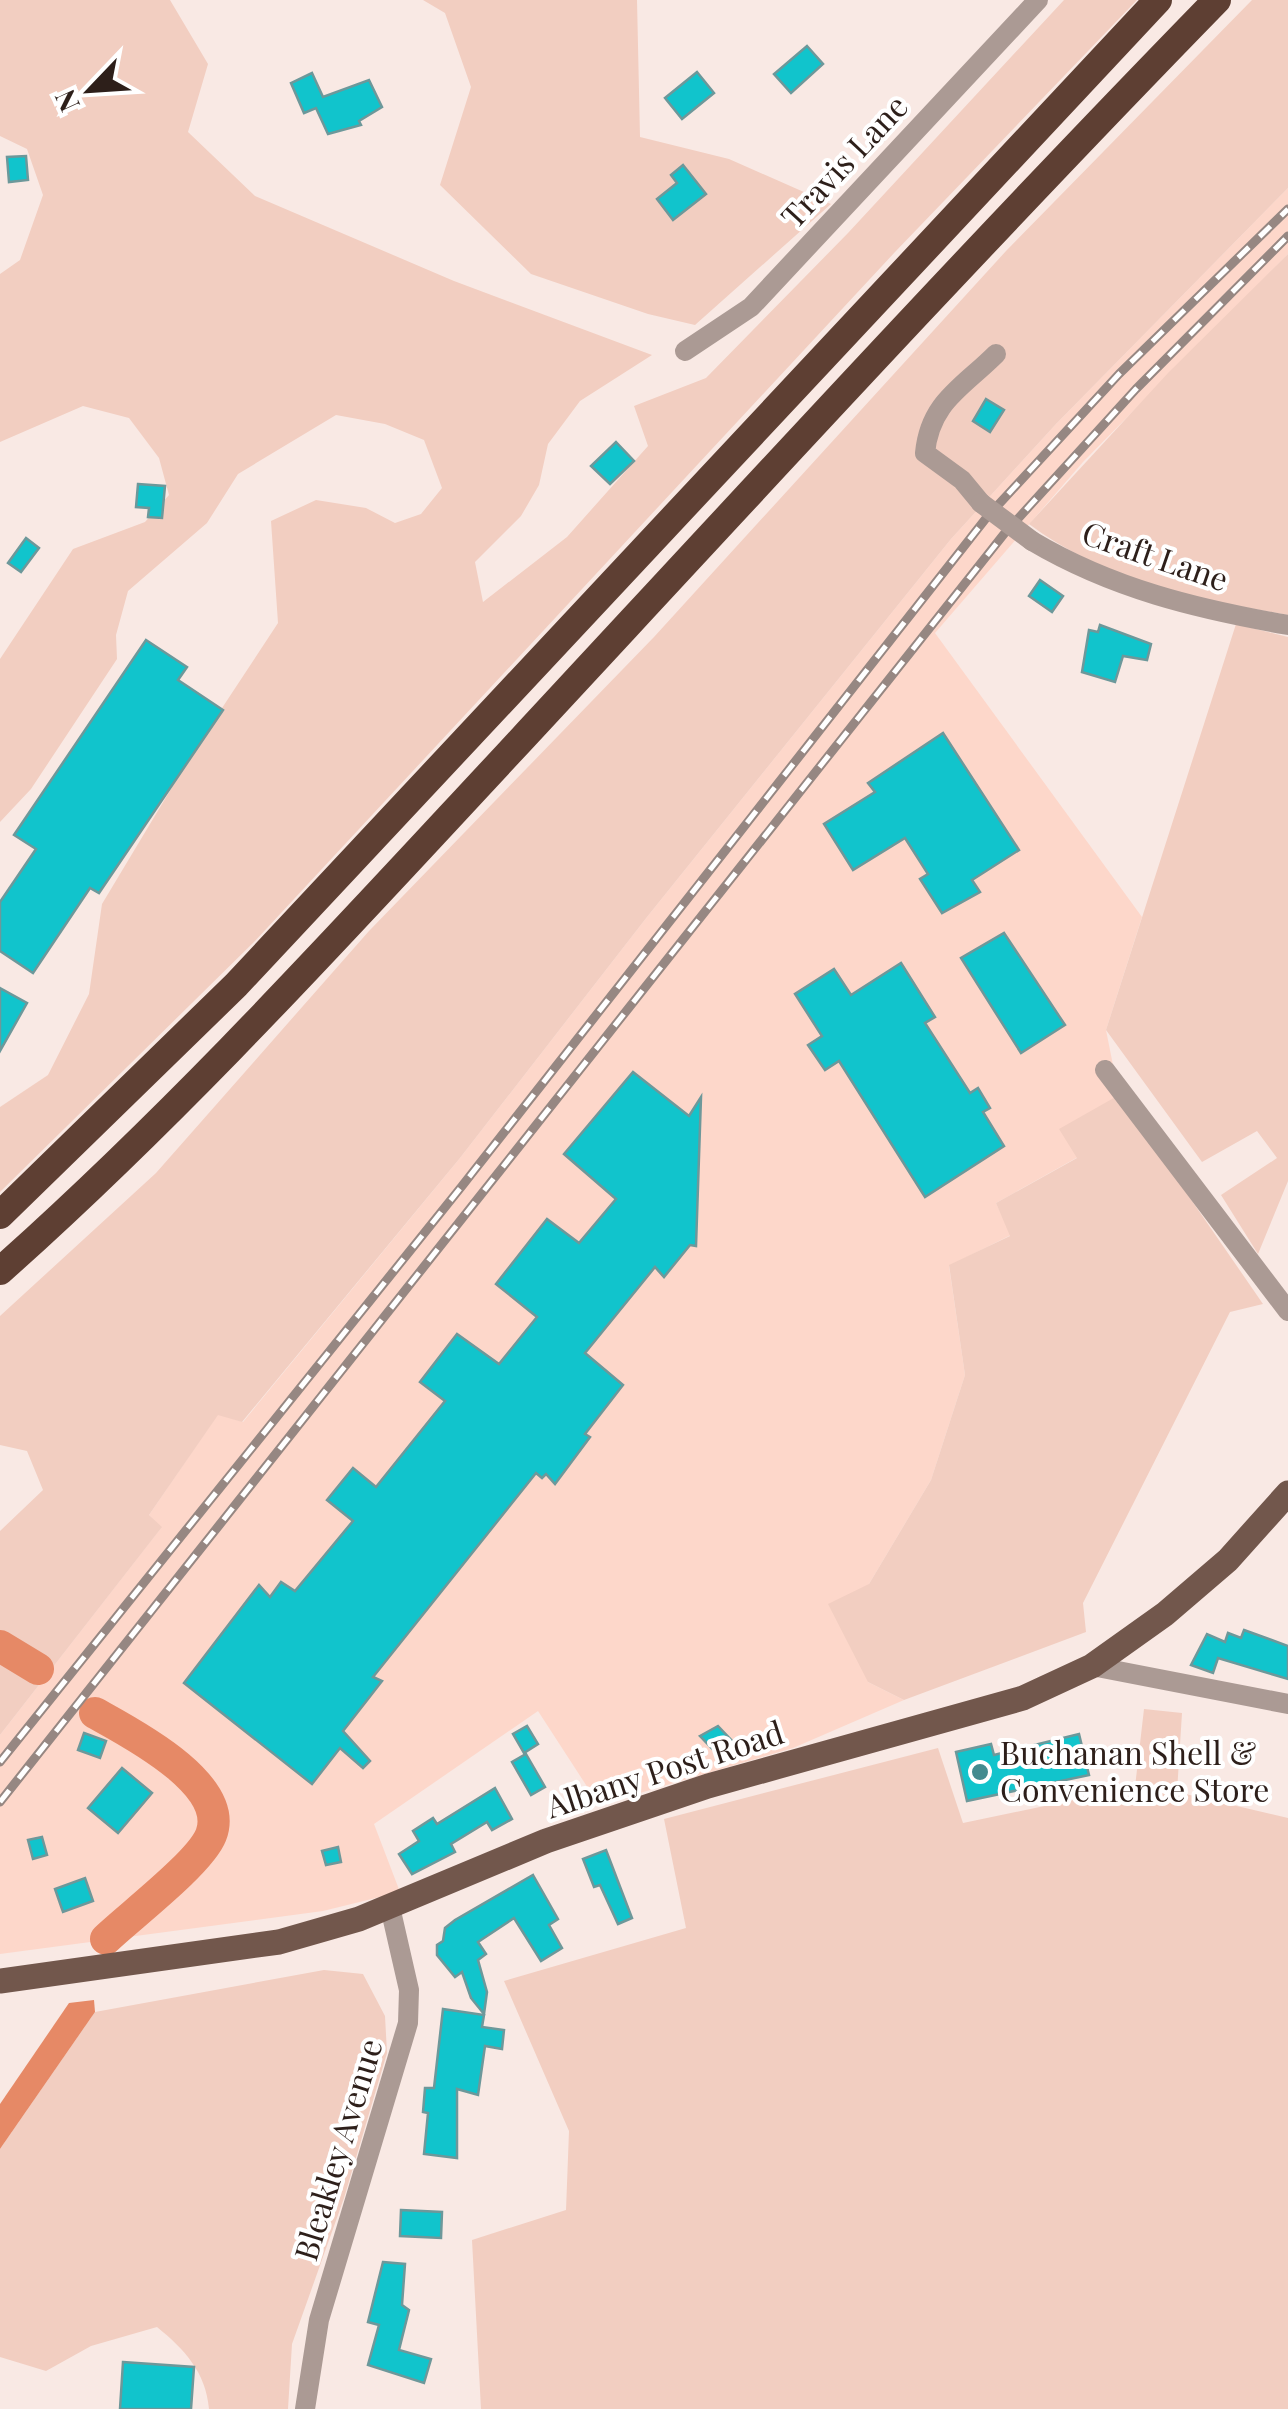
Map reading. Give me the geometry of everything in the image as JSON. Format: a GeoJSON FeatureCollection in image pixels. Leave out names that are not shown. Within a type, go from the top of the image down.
{"type":"FeatureCollection","features":[{"type":"Feature","properties":{"kind":"highway"},"geometry":{"type":"LineString","coordinates":[[0,1215],[236,985],[1158,0]]}},
{"type":"Feature","properties":{"kind":"highway"},"geometry":{"type":"LineString","coordinates":[[0,1272],[118,1163],[266,1014],[984,242],[1217,0]]}},
{"type":"Feature","properties":{"kind":"main road","name":"Albany Post Road"},"geometry":{"type":"LineString","coordinates":[[0,1981],[247,1948],[390,1907],[564,1835],[708,1786],[1007,1704],[1092,1666],[1198,1588],[1288,1493]]}},
{"type":"Feature","properties":{"kind":"street","name":"Travis Lane"},"geometry":{"type":"LineString","coordinates":[[684,352],[751,308],[1038,0]]}},
{"type":"Feature","properties":{"kind":"street","name":"Craft Lane"},"geometry":{"type":"LineString","coordinates":[[996,354],[938,406],[928,428],[925,453],[962,480],[980,503],[1032,541],[1120,585],[1194,609],[1288,624]]}},
{"type":"Feature","properties":{"kind":"street"},"geometry":{"type":"LineString","coordinates":[[1105,1070],[1288,1310]]}},
{"type":"Feature","properties":{"kind":"street"},"geometry":{"type":"LineString","coordinates":[[1092,1666],[1288,1704]]}},
{"type":"Feature","properties":{"kind":"street","name":"Bleakley Avenue"},"geometry":{"type":"LineString","coordinates":[[305,2409],[319,2320],[405,2038],[409,1990],[390,1907]]}},
{"type":"Feature","properties":{"kind":"shaded area"},"geometry":{"type":"Polygon","coordinates":[[[0,0],[170,0],[208,64],[188,132],[255,196],[454,281],[652,355],[580,401],[548,444],[539,485],[521,516],[475,562],[483,602],[567,537],[648,446],[634,406],[706,378],[848,233],[1064,0],[1137,0],[895,252],[255,941],[0,1192],[0,1107],[48,1075],[89,994],[102,904],[195,749],[278,623],[271,521],[316,500],[366,508],[395,523],[421,514],[442,488],[424,440],[385,424],[336,415],[238,474],[207,523],[128,591],[116,635],[117,659],[31,789],[0,822],[0,659],[73,549],[145,522],[169,495],[159,458],[129,418],[83,406],[0,442],[0,274],[20,260],[43,195],[27,149],[0,136],[0,0]]]}},
{"type":"Feature","properties":{"kind":"shaded area"},"geometry":{"type":"Polygon","coordinates":[[[423,0],[637,0],[640,137],[729,159],[831,204],[695,325],[648,314],[531,274],[440,185],[471,87],[445,13],[423,0]]]}},
{"type":"Feature","properties":{"kind":"shaded area"},"geometry":{"type":"Polygon","coordinates":[[[1252,0],[1288,0],[1288,188],[1056,424],[951,539],[647,917],[460,1158],[242,1422],[218,1415],[149,1515],[162,1527],[0,1735],[0,1531],[43,1490],[27,1451],[0,1445],[0,1316],[156,1173],[369,931],[654,637],[1006,251],[1252,0]]]}},
{"type":"Feature","properties":{"kind":"shaded area"},"geometry":{"type":"Polygon","coordinates":[[[1288,188],[1288,254],[1083,462],[935,633],[1142,917],[1106,1030],[1119,1095],[1078,1157],[996,1203],[1011,1235],[949,1266],[965,1375],[931,1480],[869,1584],[868,1682],[904,1700],[793,1748],[599,1805],[538,1711],[374,1824],[400,1892],[323,1911],[0,1954],[0,1735],[161,1528],[149,1515],[218,1414],[243,1422],[460,1158],[647,917],[951,539],[1056,424],[1288,188]]]}},
{"type":"Feature","properties":{"kind":"shaded area"},"geometry":{"type":"Polygon","coordinates":[[[1288,254],[1288,615],[1186,594],[1120,574],[1058,544],[1029,524],[1168,373],[1288,254]]]}},
{"type":"Feature","properties":{"kind":"shaded area"},"geometry":{"type":"Polygon","coordinates":[[[1236,624],[1288,637],[1288,1181],[1258,1254],[1221,1195],[1277,1158],[1257,1131],[1202,1162],[1106,1030],[1236,624]]]}},
{"type":"Feature","properties":{"kind":"shaded area"},"geometry":{"type":"Polygon","coordinates":[[[1119,1095],[1263,1304],[1230,1312],[1083,1603],[1086,1632],[904,1700],[868,1682],[828,1604],[869,1584],[931,1480],[965,1375],[949,1265],[1010,1236],[996,1203],[1077,1158],[1059,1129],[1119,1095]]]}},
{"type":"Feature","properties":{"kind":"shaded area"},"geometry":{"type":"Polygon","coordinates":[[[1144,1709],[1182,1713],[1177,1792],[1288,1818],[1288,2409],[481,2409],[472,2240],[566,2210],[569,2131],[504,1981],[686,1928],[664,1819],[938,1748],[963,1823],[1135,1787],[1144,1709]]]}},
{"type":"Feature","properties":{"kind":"shaded area"},"geometry":{"type":"Polygon","coordinates":[[[324,1970],[363,1974],[385,2016],[387,2053],[344,2198],[292,2344],[288,2409],[209,2409],[192,2362],[157,2327],[91,2346],[46,2371],[0,2357],[0,2149],[95,2012],[324,1970]]]}},
{"type":"Feature","properties":{"kind":"shaded area"},"geometry":{"type":"Polygon","coordinates":[[[94,2000],[95,2012],[0,2149],[0,2104],[69,2003],[94,2000]]]}},
{"type":"Feature","properties":{"kind":"building"},"geometry":{"type":"Polygon","coordinates":[[[807,46],[823,64],[791,93],[774,74],[807,46]]]}},
{"type":"Feature","properties":{"kind":"building"},"geometry":{"type":"Polygon","coordinates":[[[697,72],[714,93],[682,119],[665,98],[697,72]]]}},
{"type":"Feature","properties":{"kind":"building"},"geometry":{"type":"Polygon","coordinates":[[[312,73],[323,97],[369,80],[382,107],[359,121],[361,125],[328,134],[316,108],[304,113],[291,83],[312,73]]]}},
{"type":"Feature","properties":{"kind":"building"},"geometry":{"type":"Polygon","coordinates":[[[26,156],[28,180],[9,182],[7,157],[26,156]]]}},
{"type":"Feature","properties":{"kind":"building"},"geometry":{"type":"Polygon","coordinates":[[[683,165],[706,194],[673,220],[657,199],[677,183],[671,175],[683,165]]]}},
{"type":"Feature","properties":{"kind":"building"},"geometry":{"type":"Polygon","coordinates":[[[986,399],[1004,410],[990,432],[973,421],[986,399]]]}},
{"type":"Feature","properties":{"kind":"building"},"geometry":{"type":"Polygon","coordinates":[[[616,442],[634,461],[610,484],[591,466],[616,442]]]}},
{"type":"Feature","properties":{"kind":"building"},"geometry":{"type":"Polygon","coordinates":[[[138,484],[165,486],[162,518],[148,517],[149,508],[136,507],[138,484]]]}},
{"type":"Feature","properties":{"kind":"building"},"geometry":{"type":"Polygon","coordinates":[[[26,538],[39,548],[21,572],[8,563],[26,538]]]}},
{"type":"Feature","properties":{"kind":"building"},"geometry":{"type":"Polygon","coordinates":[[[1040,580],[1063,596],[1052,612],[1029,596],[1040,580]]]}},
{"type":"Feature","properties":{"kind":"building"},"geometry":{"type":"Polygon","coordinates":[[[1100,625],[1151,644],[1147,660],[1123,656],[1115,682],[1082,672],[1089,630],[1098,632],[1100,625]]]}},
{"type":"Feature","properties":{"kind":"building"},"geometry":{"type":"Polygon","coordinates":[[[146,640],[187,667],[178,680],[223,710],[99,893],[90,888],[33,973],[0,951],[0,902],[36,849],[14,835],[146,640]]]}},
{"type":"Feature","properties":{"kind":"building"},"geometry":{"type":"Polygon","coordinates":[[[943,733],[1019,850],[972,880],[980,892],[942,913],[920,879],[928,874],[905,838],[853,870],[824,824],[875,792],[868,783],[943,733]]]}},
{"type":"Feature","properties":{"kind":"building"},"geometry":{"type":"Polygon","coordinates":[[[1004,933],[1065,1025],[1021,1053],[961,958],[1004,933]]]}},
{"type":"Feature","properties":{"kind":"building"},"geometry":{"type":"Polygon","coordinates":[[[901,963],[935,1017],[925,1023],[970,1093],[978,1088],[990,1108],[983,1112],[1004,1146],[925,1197],[839,1061],[825,1070],[808,1045],[822,1036],[795,994],[834,969],[851,995],[901,963]]]}},
{"type":"Feature","properties":{"kind":"building"},"geometry":{"type":"Polygon","coordinates":[[[0,988],[27,1003],[0,1051],[0,988]]]}},
{"type":"Feature","properties":{"kind":"building"},"geometry":{"type":"Polygon","coordinates":[[[633,1072],[689,1116],[701,1097],[696,1246],[690,1245],[664,1277],[655,1267],[585,1353],[623,1385],[585,1434],[590,1437],[555,1484],[546,1474],[542,1478],[536,1473],[373,1677],[382,1681],[343,1731],[370,1761],[363,1768],[340,1748],[312,1784],[184,1683],[259,1585],[270,1597],[281,1582],[295,1591],[353,1521],[327,1500],[353,1468],[376,1487],[445,1401],[420,1382],[457,1334],[499,1364],[537,1317],[496,1284],[547,1219],[579,1243],[616,1199],[564,1154],[633,1072]]]}},
{"type":"Feature","properties":{"kind":"building"},"geometry":{"type":"Polygon","coordinates":[[[1244,1630],[1288,1646],[1288,1679],[1218,1658],[1213,1673],[1191,1665],[1207,1634],[1225,1642],[1228,1633],[1241,1638],[1244,1630]]]}},
{"type":"Feature","properties":{"kind":"building"},"geometry":{"type":"Polygon","coordinates":[[[527,1726],[538,1744],[524,1753],[513,1734],[527,1726]]]}},
{"type":"Feature","properties":{"kind":"building"},"geometry":{"type":"Polygon","coordinates":[[[718,1726],[736,1745],[722,1759],[700,1736],[718,1726]]]}},
{"type":"Feature","properties":{"kind":"building"},"geometry":{"type":"Polygon","coordinates":[[[84,1733],[106,1741],[100,1758],[78,1750],[84,1733]]]}},
{"type":"Feature","properties":{"kind":"building"},"geometry":{"type":"Polygon","coordinates":[[[1079,1734],[1089,1775],[967,1801],[956,1752],[991,1744],[994,1755],[1079,1734]]]}},
{"type":"Feature","properties":{"kind":"building"},"geometry":{"type":"Polygon","coordinates":[[[526,1754],[545,1787],[531,1795],[512,1762],[526,1754]]]}},
{"type":"Feature","properties":{"kind":"building"},"geometry":{"type":"Polygon","coordinates":[[[122,1768],[152,1793],[118,1833],[88,1808],[122,1768]]]}},
{"type":"Feature","properties":{"kind":"building"},"geometry":{"type":"Polygon","coordinates":[[[495,1788],[512,1819],[492,1830],[487,1822],[451,1844],[455,1852],[412,1874],[399,1854],[419,1841],[413,1831],[433,1818],[437,1824],[495,1788]]]}},
{"type":"Feature","properties":{"kind":"building"},"geometry":{"type":"Polygon","coordinates":[[[42,1837],[47,1855],[33,1859],[28,1840],[42,1837]]]}},
{"type":"Feature","properties":{"kind":"building"},"geometry":{"type":"Polygon","coordinates":[[[338,1847],[341,1862],[326,1865],[322,1851],[338,1847]]]}},
{"type":"Feature","properties":{"kind":"building"},"geometry":{"type":"Polygon","coordinates":[[[606,1850],[632,1918],[618,1924],[600,1885],[594,1887],[583,1859],[606,1850]]]}},
{"type":"Feature","properties":{"kind":"building"},"geometry":{"type":"Polygon","coordinates":[[[533,1875],[558,1919],[549,1925],[562,1948],[541,1961],[514,1918],[478,1942],[486,1954],[478,1960],[487,1992],[484,2014],[471,1998],[462,1972],[455,1977],[437,1955],[437,1945],[443,1941],[445,1928],[455,1920],[533,1875]]]}},
{"type":"Feature","properties":{"kind":"building"},"geometry":{"type":"Polygon","coordinates":[[[85,1878],[93,1901],[63,1912],[55,1889],[85,1878]]]}},
{"type":"Feature","properties":{"kind":"building"},"geometry":{"type":"Polygon","coordinates":[[[443,2009],[484,2015],[482,2027],[504,2030],[502,2049],[485,2046],[478,2095],[457,2089],[457,2158],[424,2154],[428,2113],[423,2112],[425,2088],[434,2088],[443,2009]]]}},
{"type":"Feature","properties":{"kind":"building"},"geometry":{"type":"Polygon","coordinates":[[[401,2210],[442,2212],[441,2238],[400,2236],[401,2210]]]}},
{"type":"Feature","properties":{"kind":"building"},"geometry":{"type":"Polygon","coordinates":[[[383,2262],[405,2264],[402,2305],[409,2310],[399,2350],[431,2359],[424,2383],[368,2365],[379,2325],[368,2322],[383,2262]]]}},
{"type":"Feature","properties":{"kind":"building"},"geometry":{"type":"Polygon","coordinates":[[[123,2362],[194,2367],[191,2409],[120,2409],[123,2362]]]}},
{"type":"Feature","properties":{"kind":"waterway"},"geometry":{"type":"LineString","coordinates":[[0,1646],[38,1669]]}},
{"type":"Feature","properties":{"kind":"waterway"},"geometry":{"type":"LineString","coordinates":[[95,1713],[173,1762],[206,1797],[213,1816],[211,1835],[193,1860],[106,1939]]}},
{"type":"Feature","properties":{"kind":"railway"},"geometry":{"type":"LineString","coordinates":[[0,1762],[462,1186],[987,517],[1119,374],[1288,209]]}},
{"type":"Feature","properties":{"kind":"railway"},"geometry":{"type":"LineString","coordinates":[[0,1802],[1004,534],[1136,389],[1288,236]]}},
{"type":"Feature","properties":{"kind":"place","name":"Buchanan Shell & Convenience Store"},"geometry":{"type":"Point","coordinates":[980,1772]}}]}
